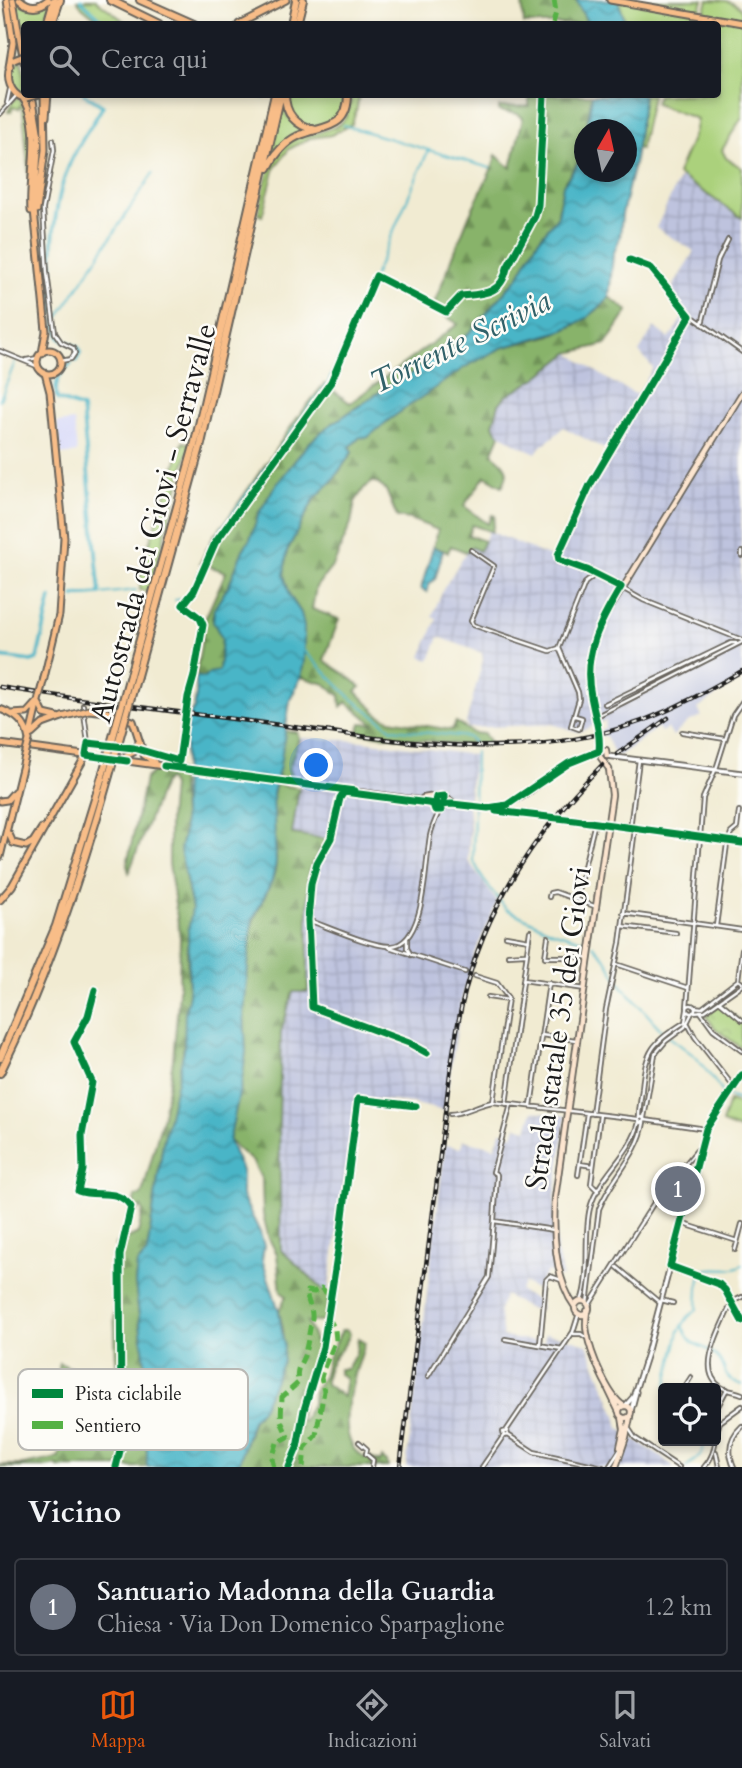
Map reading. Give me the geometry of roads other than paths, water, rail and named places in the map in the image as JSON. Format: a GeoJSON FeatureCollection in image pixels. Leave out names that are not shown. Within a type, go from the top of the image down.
{"type":"FeatureCollection","features":[{"type":"Feature","properties":{"kind":"highway"},"geometry":{"type":"LineString","coordinates":[[20,0],[35,6],[48,0]]}},
{"type":"Feature","properties":{"kind":"highway"},"geometry":{"type":"LineString","coordinates":[[48,21],[54,0]]}},
{"type":"Feature","properties":{"kind":"highway"},"geometry":{"type":"LineString","coordinates":[[53,21],[60,0]]}},
{"type":"Feature","properties":{"kind":"highway"},"geometry":{"type":"LineString","coordinates":[[110,0],[153,21]]}},
{"type":"Feature","properties":{"kind":"highway"},"geometry":{"type":"LineString","coordinates":[[140,0],[186,21]]}},
{"type":"Feature","properties":{"kind":"highway"},"geometry":{"type":"LineString","coordinates":[[298,21],[303,0]]}},
{"type":"Feature","properties":{"kind":"highway"},"geometry":{"type":"LineString","coordinates":[[286,21],[295,2]]}},
{"type":"Feature","properties":{"kind":"highway"},"geometry":{"type":"LineString","coordinates":[[291,21],[295,2]]}},
{"type":"Feature","properties":{"kind":"highway"},"geometry":{"type":"LineString","coordinates":[[164,12],[175,21]]}},
{"type":"Feature","properties":{"kind":"highway"},"geometry":{"type":"LineString","coordinates":[[266,132],[268,98]]}},
{"type":"Feature","properties":{"kind":"highway","name":"Autostrada dei Giovi - Serravalle"},"geometry":{"type":"LineString","coordinates":[[134,675],[195,442],[274,98]]}},
{"type":"Feature","properties":{"kind":"highway","name":"Autostrada dei Giovi - Serravalle"},"geometry":{"type":"LineString","coordinates":[[0,1073],[62,928],[201,444],[282,98]]}},
{"type":"Feature","properties":{"kind":"highway"},"geometry":{"type":"LineString","coordinates":[[284,98],[293,120],[307,128],[318,130]]}},
{"type":"Feature","properties":{"kind":"highway"},"geometry":{"type":"LineString","coordinates":[[262,179],[270,162],[284,145],[297,136],[332,126],[342,117],[348,98]]}},
{"type":"Feature","properties":{"kind":"highway","name":"Autostrada dei Giovi - Serravalle"},"geometry":{"type":"LineString","coordinates":[[0,1058],[56,926],[106,775]]}},
{"type":"Feature","properties":{"kind":"main road"},"geometry":{"type":"LineString","coordinates":[[7,0],[13,42],[9,67],[10,85],[21,94]]}},
{"type":"Feature","properties":{"kind":"main road"},"geometry":{"type":"LineString","coordinates":[[13,0],[21,44]]}},
{"type":"Feature","properties":{"kind":"main road"},"geometry":{"type":"LineString","coordinates":[[245,21],[286,0]]}},
{"type":"Feature","properties":{"kind":"main road"},"geometry":{"type":"LineString","coordinates":[[610,0],[742,23]]}},
{"type":"Feature","properties":{"kind":"main road"},"geometry":{"type":"LineString","coordinates":[[9,67],[14,60],[21,57]]}},
{"type":"Feature","properties":{"kind":"main road"},"geometry":{"type":"LineString","coordinates":[[25,98],[33,130],[30,196],[33,224],[37,234]]}},
{"type":"Feature","properties":{"kind":"main road"},"geometry":{"type":"LineString","coordinates":[[25,98],[39,137],[34,201],[46,331],[61,361],[50,392]]}},
{"type":"Feature","properties":{"kind":"main road"},"geometry":{"type":"LineString","coordinates":[[37,234],[45,141],[44,98]]}},
{"type":"Feature","properties":{"kind":"main road"},"geometry":{"type":"LineString","coordinates":[[0,857],[59,615],[64,538],[50,392],[45,373],[39,367],[46,331]]}},
{"type":"Feature","properties":{"kind":"main road"},"geometry":{"type":"LineString","coordinates":[[40,355],[48,350],[55,352]]}},
{"type":"Feature","properties":{"kind":"main road"},"geometry":{"type":"LineString","coordinates":[[45,373],[55,372]]}},
{"type":"Feature","properties":{"kind":"main road","name":"Strada statale 35 dei Giovi"},"geometry":{"type":"LineString","coordinates":[[580,1314],[578,1303],[568,1293],[564,1281],[554,1230],[555,1198],[612,795],[609,769],[587,678],[589,659],[600,623],[742,393]]}},
{"type":"Feature","properties":{"kind":"main road"},"geometry":{"type":"LineString","coordinates":[[12,714],[27,713],[39,697]]}},
{"type":"Feature","properties":{"kind":"main road"},"geometry":{"type":"LineString","coordinates":[[39,697],[40,708],[44,714],[49,717],[62,717]]}},
{"type":"Feature","properties":{"kind":"main road"},"geometry":{"type":"LineString","coordinates":[[0,709],[12,714],[25,726],[29,740]]}},
{"type":"Feature","properties":{"kind":"main road"},"geometry":{"type":"LineString","coordinates":[[29,740],[43,724],[62,717],[89,710],[107,712],[133,721],[146,758],[164,766]]}},
{"type":"Feature","properties":{"kind":"main road"},"geometry":{"type":"LineString","coordinates":[[117,759],[134,752],[139,740]]}},
{"type":"Feature","properties":{"kind":"main road"},"geometry":{"type":"LineString","coordinates":[[0,746],[19,747]]}},
{"type":"Feature","properties":{"kind":"main road"},"geometry":{"type":"LineString","coordinates":[[32,748],[488,808],[507,805],[563,766],[588,756],[604,754]]}},
{"type":"Feature","properties":{"kind":"main road"},"geometry":{"type":"LineString","coordinates":[[67,752],[77,759],[78,771]]}},
{"type":"Feature","properties":{"kind":"main road"},"geometry":{"type":"LineString","coordinates":[[0,900],[12,887],[86,755]]}},
{"type":"Feature","properties":{"kind":"main road"},"geometry":{"type":"LineString","coordinates":[[78,771],[89,761],[100,757]]}},
{"type":"Feature","properties":{"kind":"main road"},"geometry":{"type":"LineString","coordinates":[[0,801],[11,797],[20,779]]}},
{"type":"Feature","properties":{"kind":"main road"},"geometry":{"type":"LineString","coordinates":[[9,827],[13,843],[26,846],[33,842],[54,811]]}},
{"type":"Feature","properties":{"kind":"main road"},"geometry":{"type":"LineString","coordinates":[[578,1303],[588,1305]]}},
{"type":"Feature","properties":{"kind":"main road"},"geometry":{"type":"LineString","coordinates":[[586,1324],[580,1314],[588,1305]]}},
{"type":"Feature","properties":{"kind":"main road"},"geometry":{"type":"LineString","coordinates":[[588,1305],[588,1339],[611,1399],[628,1430],[616,1467]]}},
{"type":"Feature","properties":{"kind":"main road"},"geometry":{"type":"LineString","coordinates":[[607,1385],[616,1401],[625,1406],[630,1414],[628,1430],[618,1459]]}},
{"type":"Feature","properties":{"kind":"main road"},"geometry":{"type":"LineString","coordinates":[[619,1412],[625,1406]]}},
{"type":"Feature","properties":{"kind":"main road"},"geometry":{"type":"LineString","coordinates":[[622,1418],[630,1414]]}},
{"type":"Feature","properties":{"kind":"street"},"geometry":{"type":"LineString","coordinates":[[6,106],[10,85]]}},
{"type":"Feature","properties":{"kind":"street"},"geometry":{"type":"LineString","coordinates":[[0,114],[6,106],[21,98]]}},
{"type":"Feature","properties":{"kind":"street"},"geometry":{"type":"LineString","coordinates":[[53,141],[54,150],[43,209],[47,273],[55,333],[59,340],[75,351],[71,359],[61,361]]}},
{"type":"Feature","properties":{"kind":"street"},"geometry":{"type":"LineString","coordinates":[[702,324],[718,260],[728,240]]}},
{"type":"Feature","properties":{"kind":"street"},"geometry":{"type":"LineString","coordinates":[[630,260],[651,268],[690,316],[742,352]]}},
{"type":"Feature","properties":{"kind":"street"},"geometry":{"type":"LineString","coordinates":[[690,316],[590,485],[558,555],[559,560],[587,570],[643,600],[741,642]]}},
{"type":"Feature","properties":{"kind":"street"},"geometry":{"type":"LineString","coordinates":[[0,352],[39,367]]}},
{"type":"Feature","properties":{"kind":"street"},"geometry":{"type":"LineString","coordinates":[[23,360],[40,355]]}},
{"type":"Feature","properties":{"kind":"street"},"geometry":{"type":"LineString","coordinates":[[471,550],[494,566],[471,621],[473,625],[550,651],[559,648]]}},
{"type":"Feature","properties":{"kind":"street"},"geometry":{"type":"LineString","coordinates":[[575,716],[578,692],[559,648],[585,583],[594,576]]}},
{"type":"Feature","properties":{"kind":"street"},"geometry":{"type":"LineString","coordinates":[[605,704],[731,643],[741,642]]}},
{"type":"Feature","properties":{"kind":"street"},"geometry":{"type":"LineString","coordinates":[[595,718],[615,705],[741,642]]}},
{"type":"Feature","properties":{"kind":"street"},"geometry":{"type":"LineString","coordinates":[[578,1303],[589,1214],[598,1191],[630,1146],[641,1120],[643,1073],[649,1053],[662,1037],[685,1023],[704,798],[733,715],[742,702]]}},
{"type":"Feature","properties":{"kind":"street"},"geometry":{"type":"LineString","coordinates":[[83,705],[88,743],[86,755]]}},
{"type":"Feature","properties":{"kind":"street"},"geometry":{"type":"LineString","coordinates":[[682,732],[725,739]]}},
{"type":"Feature","properties":{"kind":"street"},"geometry":{"type":"LineString","coordinates":[[604,754],[742,773]]}},
{"type":"Feature","properties":{"kind":"street"},"geometry":{"type":"LineString","coordinates":[[630,828],[639,760]]}},
{"type":"Feature","properties":{"kind":"street"},"geometry":{"type":"LineString","coordinates":[[336,789],[340,798]]}},
{"type":"Feature","properties":{"kind":"street"},"geometry":{"type":"LineString","coordinates":[[347,790],[340,798],[331,838],[313,872],[309,920],[312,1007],[409,1043],[427,1053]]}},
{"type":"Feature","properties":{"kind":"street"},"geometry":{"type":"LineString","coordinates":[[382,945],[394,946],[402,943],[416,924],[430,833],[440,802]]}},
{"type":"Feature","properties":{"kind":"street"},"geometry":{"type":"LineString","coordinates":[[507,805],[512,813]]}},
{"type":"Feature","properties":{"kind":"street"},"geometry":{"type":"LineString","coordinates":[[488,808],[550,816]]}},
{"type":"Feature","properties":{"kind":"street"},"geometry":{"type":"LineString","coordinates":[[716,926],[727,842],[737,828],[739,811]]}},
{"type":"Feature","properties":{"kind":"street"},"geometry":{"type":"LineString","coordinates":[[560,818],[742,843]]}},
{"type":"Feature","properties":{"kind":"street"},"geometry":{"type":"LineString","coordinates":[[576,899],[595,822]]}},
{"type":"Feature","properties":{"kind":"street"},"geometry":{"type":"LineString","coordinates":[[579,1175],[616,964],[635,829]]}},
{"type":"Feature","properties":{"kind":"street"},"geometry":{"type":"LineString","coordinates":[[549,897],[550,892],[555,892],[597,907]]}},
{"type":"Feature","properties":{"kind":"street"},"geometry":{"type":"LineString","coordinates":[[624,913],[742,930]]}},
{"type":"Feature","properties":{"kind":"street"},"geometry":{"type":"LineString","coordinates":[[309,920],[465,972]]}},
{"type":"Feature","properties":{"kind":"street"},"geometry":{"type":"LineString","coordinates":[[622,926],[676,933]]}},
{"type":"Feature","properties":{"kind":"street"},"geometry":{"type":"LineString","coordinates":[[428,1376],[489,1277],[498,1184],[497,1175],[493,1172],[509,1104],[530,931]]}},
{"type":"Feature","properties":{"kind":"street"},"geometry":{"type":"LineString","coordinates":[[506,936],[529,940]]}},
{"type":"Feature","properties":{"kind":"street"},"geometry":{"type":"LineString","coordinates":[[548,937],[545,957],[590,954]]}},
{"type":"Feature","properties":{"kind":"street"},"geometry":{"type":"LineString","coordinates":[[407,939],[411,955]]}},
{"type":"Feature","properties":{"kind":"street"},"geometry":{"type":"LineString","coordinates":[[402,943],[405,951],[411,955]]}},
{"type":"Feature","properties":{"kind":"street"},"geometry":{"type":"LineString","coordinates":[[687,1009],[705,1011],[741,983],[742,949]]}},
{"type":"Feature","properties":{"kind":"street"},"geometry":{"type":"LineString","coordinates":[[508,955],[527,954]]}},
{"type":"Feature","properties":{"kind":"street"},"geometry":{"type":"LineString","coordinates":[[616,964],[688,988]]}},
{"type":"Feature","properties":{"kind":"street"},"geometry":{"type":"LineString","coordinates":[[475,976],[497,983],[508,1000],[493,1102]]}},
{"type":"Feature","properties":{"kind":"street"},"geometry":{"type":"LineString","coordinates":[[523,980],[584,989]]}},
{"type":"Feature","properties":{"kind":"street"},"geometry":{"type":"LineString","coordinates":[[530,1106],[549,983]]}},
{"type":"Feature","properties":{"kind":"street"},"geometry":{"type":"LineString","coordinates":[[693,1011],[741,983]]}},
{"type":"Feature","properties":{"kind":"street"},"geometry":{"type":"LineString","coordinates":[[488,997],[508,1000]]}},
{"type":"Feature","properties":{"kind":"street"},"geometry":{"type":"LineString","coordinates":[[719,1001],[742,1020]]}},
{"type":"Feature","properties":{"kind":"street"},"geometry":{"type":"LineString","coordinates":[[588,1305],[599,1209],[637,1146],[654,1054],[688,1024],[693,1011],[691,1005],[687,1009]]}},
{"type":"Feature","properties":{"kind":"street"},"geometry":{"type":"LineString","coordinates":[[700,1011],[713,1029],[742,1051]]}},
{"type":"Feature","properties":{"kind":"street"},"geometry":{"type":"LineString","coordinates":[[688,1024],[734,1087]]}},
{"type":"Feature","properties":{"kind":"street"},"geometry":{"type":"LineString","coordinates":[[541,1035],[577,1041]]}},
{"type":"Feature","properties":{"kind":"street"},"geometry":{"type":"LineString","coordinates":[[643,1073],[650,1074]]}},
{"type":"Feature","properties":{"kind":"street"},"geometry":{"type":"LineString","coordinates":[[630,1414],[706,1129],[742,1075]]}},
{"type":"Feature","properties":{"kind":"street"},"geometry":{"type":"LineString","coordinates":[[641,1099],[646,1100]]}},
{"type":"Feature","properties":{"kind":"street"},"geometry":{"type":"LineString","coordinates":[[450,1114],[493,1102],[706,1129]]}},
{"type":"Feature","properties":{"kind":"street"},"geometry":{"type":"LineString","coordinates":[[598,1191],[591,1184],[600,1115]]}},
{"type":"Feature","properties":{"kind":"street"},"geometry":{"type":"LineString","coordinates":[[588,1305],[665,1188],[702,1144]]}},
{"type":"Feature","properties":{"kind":"street"},"geometry":{"type":"LineString","coordinates":[[580,1164],[593,1166]]}},
{"type":"Feature","properties":{"kind":"street"},"geometry":{"type":"LineString","coordinates":[[494,1221],[554,1230]]}},
{"type":"Feature","properties":{"kind":"street"},"geometry":{"type":"LineString","coordinates":[[681,1223],[737,1241]]}},
{"type":"Feature","properties":{"kind":"street"},"geometry":{"type":"LineString","coordinates":[[735,1250],[742,1224]]}},
{"type":"Feature","properties":{"kind":"street"},"geometry":{"type":"LineString","coordinates":[[616,1266],[661,1301],[673,1303]]}},
{"type":"Feature","properties":{"kind":"street"},"geometry":{"type":"LineString","coordinates":[[670,1266],[723,1287],[742,1321]]}},
{"type":"Feature","properties":{"kind":"street"},"geometry":{"type":"LineString","coordinates":[[540,1344],[546,1280],[550,1276],[564,1281]]}},
{"type":"Feature","properties":{"kind":"street"},"geometry":{"type":"LineString","coordinates":[[742,1297],[732,1302],[709,1359],[713,1380],[727,1390],[742,1394]]}},
{"type":"Feature","properties":{"kind":"street"},"geometry":{"type":"LineString","coordinates":[[588,1305],[594,1298]]}},
{"type":"Feature","properties":{"kind":"street"},"geometry":{"type":"LineString","coordinates":[[482,1467],[571,1336],[580,1314]]}},
{"type":"Feature","properties":{"kind":"street"},"geometry":{"type":"LineString","coordinates":[[571,1336],[581,1334],[588,1339]]}},
{"type":"Feature","properties":{"kind":"street"},"geometry":{"type":"LineString","coordinates":[[505,1339],[562,1349]]}},
{"type":"Feature","properties":{"kind":"street"},"geometry":{"type":"LineString","coordinates":[[687,1383],[691,1377]]}},
{"type":"Feature","properties":{"kind":"street"},"geometry":{"type":"LineString","coordinates":[[625,1406],[631,1400],[639,1381]]}},
{"type":"Feature","properties":{"kind":"street"},"geometry":{"type":"LineString","coordinates":[[721,1401],[727,1390]]}},
{"type":"Feature","properties":{"kind":"street"},"geometry":{"type":"LineString","coordinates":[[704,1467],[710,1461],[715,1448],[720,1422],[742,1406]]}},
{"type":"Feature","properties":{"kind":"street"},"geometry":{"type":"LineString","coordinates":[[734,1467],[731,1443],[733,1436],[742,1426]]}},
{"type":"Feature","properties":{"kind":"street"},"geometry":{"type":"LineString","coordinates":[[628,1430],[679,1467]]}},
{"type":"Feature","properties":{"kind":"street"},"geometry":{"type":"LineString","coordinates":[[506,1434],[534,1452],[603,1467]]}},
{"type":"Feature","properties":{"kind":"street"},"geometry":{"type":"LineString","coordinates":[[359,1441],[373,1460],[372,1467]]}},
{"type":"Feature","properties":{"kind":"street"},"geometry":{"type":"LineString","coordinates":[[715,1448],[719,1467]]}},
{"type":"Feature","properties":{"kind":"street"},"geometry":{"type":"LineString","coordinates":[[608,1467],[620,1450]]}},
{"type":"Feature","properties":{"kind":"water"},"geometry":{"type":"Polygon","coordinates":[[[576,0],[618,0],[625,21],[586,21],[576,0]]]}},
{"type":"Feature","properties":{"kind":"water"},"geometry":{"type":"Polygon","coordinates":[[[592,98],[644,98],[637,145],[637,119],[588,119],[592,98]]]}},
{"type":"Feature","properties":{"kind":"water","name":"Torrente Scrivia"},"geometry":{"type":"Polygon","coordinates":[[[574,169],[574,182],[630,182],[620,237],[613,255],[609,297],[587,318],[564,330],[501,348],[465,367],[367,438],[360,437],[350,447],[352,452],[332,481],[314,499],[287,551],[284,575],[290,596],[301,613],[304,625],[304,661],[301,677],[290,700],[273,793],[276,863],[272,881],[253,919],[251,930],[244,1014],[246,1052],[229,1141],[242,1171],[242,1196],[264,1246],[262,1259],[279,1311],[284,1345],[283,1361],[263,1407],[252,1420],[248,1433],[248,1369],[146,1369],[135,1283],[137,1264],[147,1253],[163,1143],[184,1050],[185,1013],[189,994],[188,932],[192,909],[180,850],[184,831],[185,735],[188,718],[194,707],[196,676],[204,678],[209,673],[219,671],[222,638],[213,622],[214,609],[229,585],[259,513],[273,489],[308,444],[326,428],[454,346],[472,330],[519,276],[537,242],[558,216],[563,185],[574,169]]]}},
{"type":"Feature","properties":{"kind":"water"},"geometry":{"type":"Polygon","coordinates":[[[433,547],[443,551],[435,579],[429,584],[427,592],[421,589],[433,547]]]}},
{"type":"Feature","properties":{"kind":"water"},"geometry":{"type":"Polygon","coordinates":[[[147,1450],[243,1450],[238,1467],[147,1467],[147,1450]]]}},
{"type":"Feature","properties":{"kind":"waterway"},"geometry":{"type":"LineString","coordinates":[[81,0],[103,21]]}},
{"type":"Feature","properties":{"kind":"waterway"},"geometry":{"type":"LineString","coordinates":[[54,313],[52,259],[58,202],[71,160],[103,106],[90,98]]}},
{"type":"Feature","properties":{"kind":"waterway"},"geometry":{"type":"LineString","coordinates":[[343,125],[490,168]]}},
{"type":"Feature","properties":{"kind":"waterway"},"geometry":{"type":"LineString","coordinates":[[175,600],[185,599],[190,595],[213,541],[328,383],[428,151]]}},
{"type":"Feature","properties":{"kind":"waterway"},"geometry":{"type":"LineString","coordinates":[[56,321],[153,173]]}},
{"type":"Feature","properties":{"kind":"waterway"},"geometry":{"type":"LineString","coordinates":[[56,321],[60,338],[79,348],[76,361]]}},
{"type":"Feature","properties":{"kind":"waterway"},"geometry":{"type":"LineString","coordinates":[[0,400],[15,362]]}},
{"type":"Feature","properties":{"kind":"waterway"},"geometry":{"type":"LineString","coordinates":[[71,364],[58,379],[56,394],[57,399],[82,408],[100,594],[74,596]]}},
{"type":"Feature","properties":{"kind":"waterway"},"geometry":{"type":"LineString","coordinates":[[100,594],[136,590]]}},
{"type":"Feature","properties":{"kind":"waterway"},"geometry":{"type":"LineString","coordinates":[[0,657],[31,661],[37,659],[51,598]]}},
{"type":"Feature","properties":{"kind":"waterway"},"geometry":{"type":"LineString","coordinates":[[304,651],[351,698],[392,729],[468,737],[473,741],[473,745]]}},
{"type":"Feature","properties":{"kind":"waterway"},"geometry":{"type":"LineString","coordinates":[[475,752],[473,860],[483,879],[506,909],[552,931],[588,942]]}},
{"type":"Feature","properties":{"kind":"waterway"},"geometry":{"type":"LineString","coordinates":[[593,945],[605,958],[622,986],[664,1033],[696,1057],[725,1095],[742,1101]]}},
{"type":"Feature","properties":{"kind":"waterway"},"geometry":{"type":"LineString","coordinates":[[667,1383],[679,1331],[688,1317],[697,1310],[702,1271],[742,1265]]}},
{"type":"Feature","properties":{"kind":"waterway"},"geometry":{"type":"LineString","coordinates":[[683,1327],[690,1340],[711,1351],[723,1365],[727,1376],[742,1385]]}},
{"type":"Feature","properties":{"kind":"waterway"},"geometry":{"type":"LineString","coordinates":[[686,1467],[700,1456],[704,1446]]}},
{"type":"Feature","properties":{"kind":"railway"},"geometry":{"type":"LineString","coordinates":[[0,687],[406,742],[501,746],[548,743],[595,735],[642,721],[681,704],[742,671]]}},
{"type":"Feature","properties":{"kind":"railway"},"geometry":{"type":"LineString","coordinates":[[617,754],[668,718]]}},
{"type":"Feature","properties":{"kind":"railway"},"geometry":{"type":"LineString","coordinates":[[400,1467],[450,1073],[457,1027],[471,969],[483,936],[515,874],[555,817],[602,765]]}},
{"type":"Feature","properties":{"kind":"place","name":"Santuario Madonna della Guardia"},"geometry":{"type":"Point","coordinates":[678,1189]}}]}
